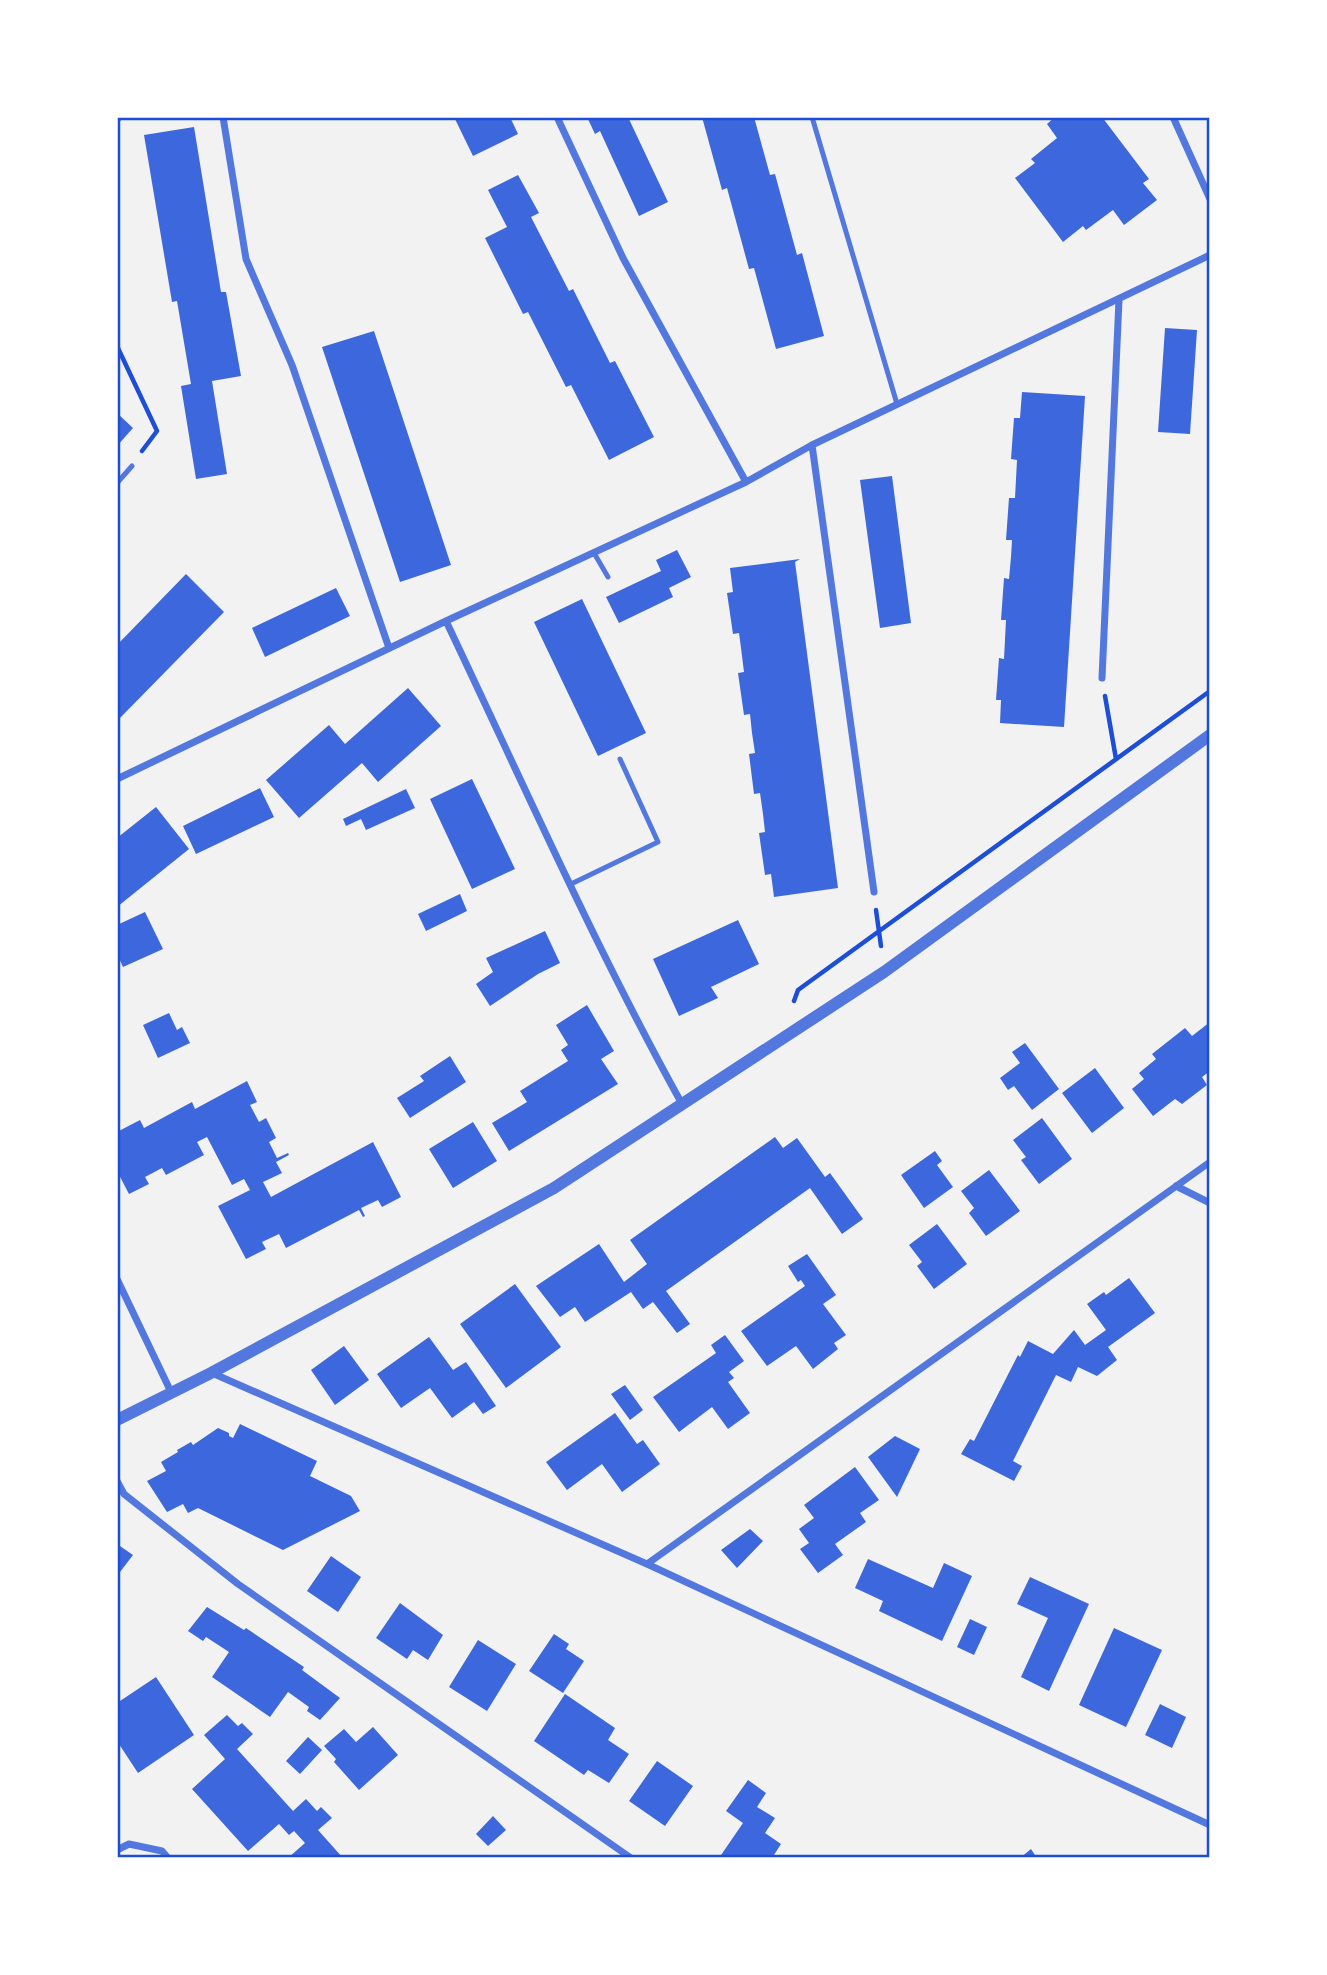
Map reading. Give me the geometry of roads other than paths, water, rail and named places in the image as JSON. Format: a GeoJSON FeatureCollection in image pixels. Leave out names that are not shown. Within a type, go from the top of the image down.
{"type":"FeatureCollection","features":[{"type":"Feature","properties":{"kind":"street"},"geometry":{"type":"LineString","coordinates":[[223,117],[246,260],[292,365],[389,648]]}},
{"type":"Feature","properties":{"kind":"street"},"geometry":{"type":"LineString","coordinates":[[556,117],[623,258],[746,482]]}},
{"type":"Feature","properties":{"kind":"street"},"geometry":{"type":"LineString","coordinates":[[1173,117],[1210,199]]}},
{"type":"Feature","properties":{"kind":"street"},"geometry":{"type":"LineString","coordinates":[[117,779],[446,621],[746,482],[812,445],[1210,256]]}},
{"type":"Feature","properties":{"kind":"street"},"geometry":{"type":"LineString","coordinates":[[1102,678],[1119,300]]}},
{"type":"Feature","properties":{"kind":"street"},"geometry":{"type":"LineString","coordinates":[[812,445],[874,891]]}},
{"type":"Feature","properties":{"kind":"street"},"geometry":{"type":"LineString","coordinates":[[446,621],[571,884],[682,1104]]}},
{"type":"Feature","properties":{"kind":"street"},"geometry":{"type":"LineString","coordinates":[[117,1420],[211,1373],[554,1188],[884,972],[1210,735]]}},
{"type":"Feature","properties":{"kind":"street"},"geometry":{"type":"LineString","coordinates":[[647,1564],[1210,1162]]}},
{"type":"Feature","properties":{"kind":"street"},"geometry":{"type":"LineString","coordinates":[[1176,1186],[1210,1203]]}},
{"type":"Feature","properties":{"kind":"street"},"geometry":{"type":"LineString","coordinates":[[117,1279],[171,1392]]}},
{"type":"Feature","properties":{"kind":"street"},"geometry":{"type":"LineString","coordinates":[[211,1373],[647,1564],[1210,1825]]}},
{"type":"Feature","properties":{"kind":"street"},"geometry":{"type":"LineString","coordinates":[[117,1481],[124,1494],[238,1584],[631,1858]]}},
{"type":"Feature","properties":{"kind":"street"},"geometry":{"type":"LineString","coordinates":[[117,1850],[129,1844],[162,1851],[168,1858]]}},
{"type":"Feature","properties":{"kind":"lane"},"geometry":{"type":"LineString","coordinates":[[812,117],[897,404]]}},
{"type":"Feature","properties":{"kind":"lane"},"geometry":{"type":"LineString","coordinates":[[117,483],[132,466]]}},
{"type":"Feature","properties":{"kind":"lane"},"geometry":{"type":"LineString","coordinates":[[594,553],[608,577]]}},
{"type":"Feature","properties":{"kind":"lane"},"geometry":{"type":"LineString","coordinates":[[571,884],[658,842],[620,759]]}}]}
